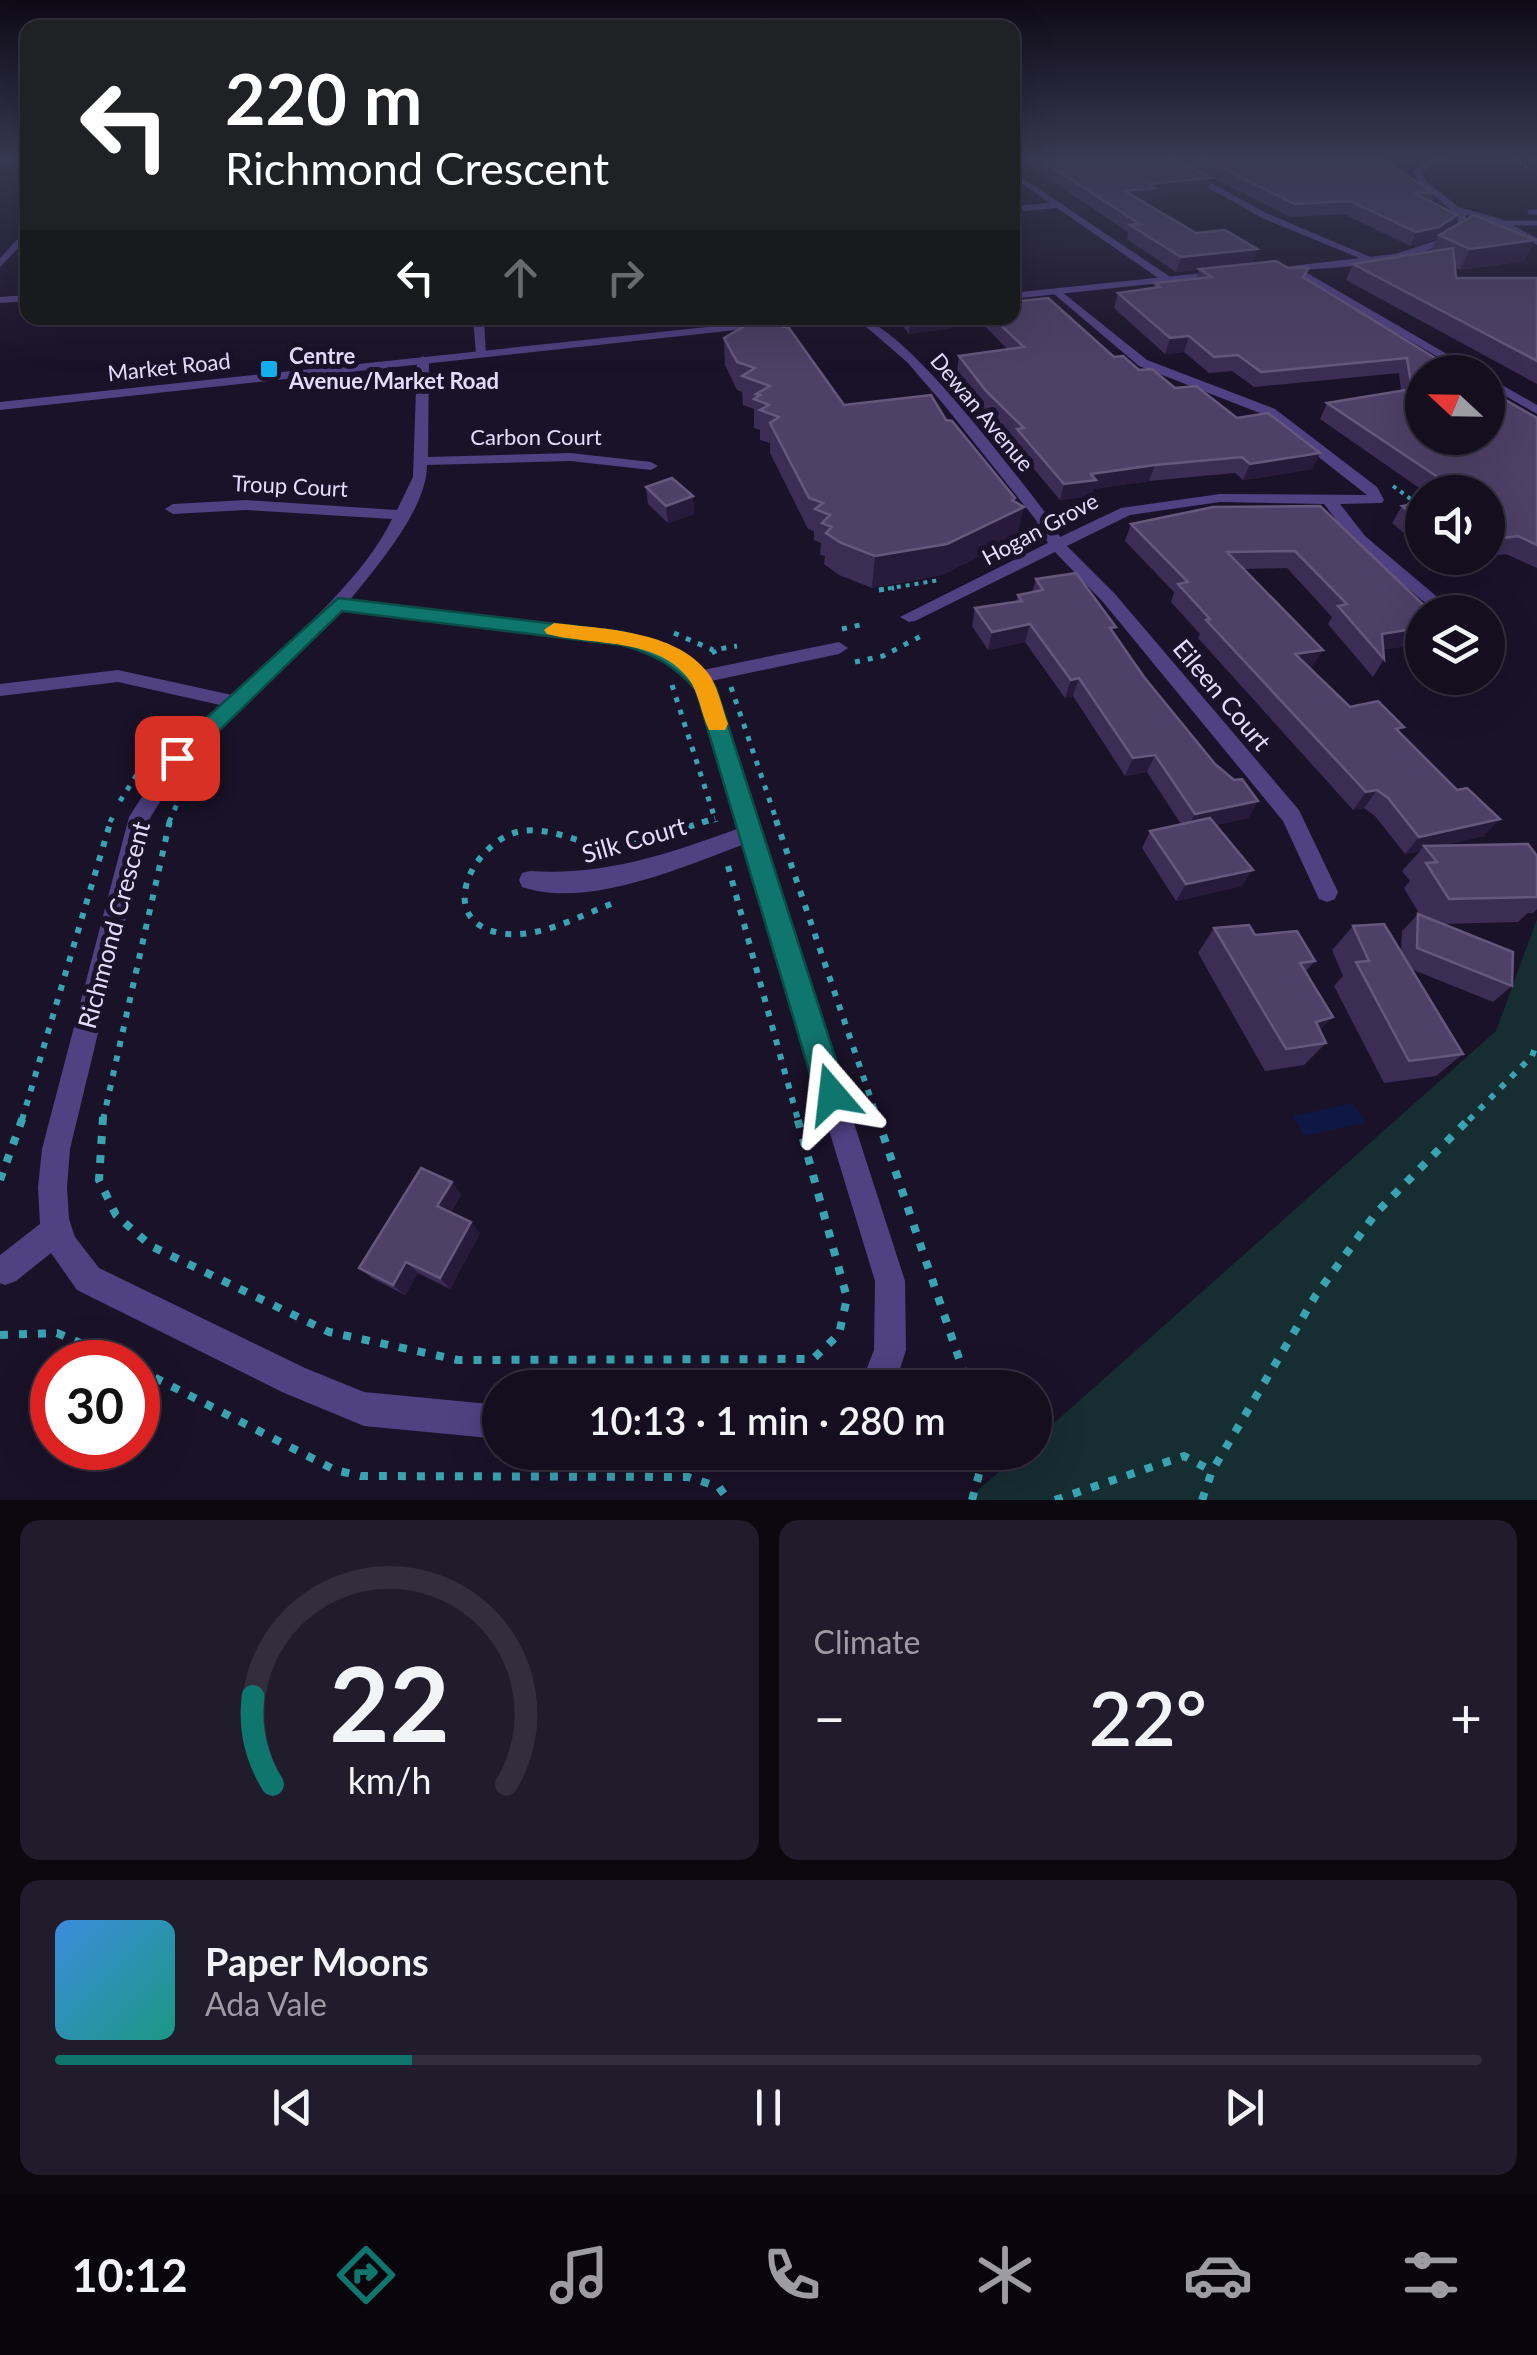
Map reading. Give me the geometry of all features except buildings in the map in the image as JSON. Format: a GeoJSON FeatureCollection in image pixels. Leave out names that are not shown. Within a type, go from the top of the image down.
{"type":"FeatureCollection","features":[{"type":"Feature","properties":{"kind":"street"},"geometry":{"type":"LineString","coordinates":[[1089,226],[1168,280]]}},
{"type":"Feature","properties":{"kind":"street"},"geometry":{"type":"LineString","coordinates":[[1290,226],[1368,258]]}},
{"type":"Feature","properties":{"kind":"street"},"geometry":{"type":"LineString","coordinates":[[1252,271],[1436,246],[1458,234],[1460,226]]}},
{"type":"Feature","properties":{"kind":"street"},"geometry":{"type":"LineString","coordinates":[[1499,226],[1536,242]]}},
{"type":"Feature","properties":{"kind":"street"},"geometry":{"type":"LineString","coordinates":[[1509,226],[1536,242]]}},
{"type":"Feature","properties":{"kind":"street"},"geometry":{"type":"LineString","coordinates":[[0,264],[20,241]]}},
{"type":"Feature","properties":{"kind":"street"},"geometry":{"type":"LineString","coordinates":[[1290,267],[1443,355]]}},
{"type":"Feature","properties":{"kind":"street"},"geometry":{"type":"LineString","coordinates":[[1020,295],[1236,272]]}},
{"type":"Feature","properties":{"kind":"street","name":"Hogan Grove"},"geometry":{"type":"LineString","coordinates":[[909,617],[1117,513],[1220,498],[1377,500],[1372,490],[1280,418],[1143,363],[1056,292]]}},
{"type":"Feature","properties":{"kind":"street"},"geometry":{"type":"LineString","coordinates":[[479,325],[482,354]]}},
{"type":"Feature","properties":{"kind":"street","name":"Market Road"},"geometry":{"type":"LineString","coordinates":[[0,406],[753,325]]}},
{"type":"Feature","properties":{"kind":"street","name":"Dewan Avenue"},"geometry":{"type":"LineString","coordinates":[[870,325],[911,359],[950,404],[1044,519],[1057,545]]}},
{"type":"Feature","properties":{"kind":"street","name":"Richmond Crescent"},"geometry":{"type":"LineString","coordinates":[[423,360],[421,461],[415,496],[380,556],[338,604],[164,774],[140,817],[56,1149],[50,1195],[55,1231],[67,1256],[88,1279],[294,1380],[364,1409],[482,1420]]}},
{"type":"Feature","properties":{"kind":"street"},"geometry":{"type":"LineString","coordinates":[[1505,391],[1537,410]]}},
{"type":"Feature","properties":{"kind":"street","name":"Carbon Court"},"geometry":{"type":"LineString","coordinates":[[421,461],[570,458],[651,466]]}},
{"type":"Feature","properties":{"kind":"street"},"geometry":{"type":"LineString","coordinates":[[1330,501],[1359,539],[1426,595]]}},
{"type":"Feature","properties":{"kind":"street","name":"Troup Court"},"geometry":{"type":"LineString","coordinates":[[174,509],[246,505],[403,515]]}},
{"type":"Feature","properties":{"kind":"street","name":"Eileen Court"},"geometry":{"type":"LineString","coordinates":[[1057,545],[1108,598],[1292,816],[1327,892]]}},
{"type":"Feature","properties":{"kind":"street"},"geometry":{"type":"LineString","coordinates":[[338,604],[623,638],[656,648],[700,677],[890,1281],[892,1338],[883,1370]]}},
{"type":"Feature","properties":{"kind":"street"},"geometry":{"type":"LineString","coordinates":[[700,677],[839,648]]}},
{"type":"Feature","properties":{"kind":"street"},"geometry":{"type":"LineString","coordinates":[[0,690],[118,676],[235,702]]}},
{"type":"Feature","properties":{"kind":"street","name":"Silk Court"},"geometry":{"type":"LineString","coordinates":[[530,880],[568,885],[608,881],[750,833]]}},
{"type":"Feature","properties":{"kind":"street"},"geometry":{"type":"LineString","coordinates":[[6,1270],[55,1231]]}},
{"type":"Feature","properties":{"kind":"path"},"geometry":{"type":"LineString","coordinates":[[879,590],[950,578]]}},
{"type":"Feature","properties":{"kind":"path"},"geometry":{"type":"LineString","coordinates":[[185,788],[168,823],[100,1131],[100,1180],[116,1215],[150,1246],[329,1332],[458,1360],[813,1359],[834,1346],[845,1324],[847,1298],[680,699],[662,676]]}},
{"type":"Feature","properties":{"kind":"path"},"geometry":{"type":"LineString","coordinates":[[730,684],[962,1370]]}},
{"type":"Feature","properties":{"kind":"path"},"geometry":{"type":"LineString","coordinates":[[1202,1500],[1212,1472],[1316,1295],[1366,1227],[1532,1056],[1537,1043]]}},
{"type":"Feature","properties":{"kind":"path"},"geometry":{"type":"LineString","coordinates":[[0,1336],[58,1333],[74,1340]]}},
{"type":"Feature","properties":{"kind":"path"},"geometry":{"type":"LineString","coordinates":[[160,1381],[335,1470],[361,1476],[688,1477],[719,1488],[728,1500]]}},
{"type":"Feature","properties":{"kind":"path"},"geometry":{"type":"LineString","coordinates":[[1055,1500],[1184,1456],[1212,1472]]}},
{"type":"Feature","properties":{"kind":"path"},"geometry":{"type":"LineString","coordinates":[[972,1500],[980,1470]]}},
{"type":"Feature","properties":{"kind":"green space"},"geometry":{"type":"Polygon","coordinates":[[[1537,919],[1537,1500],[967,1500],[1001,1470],[1052,1470],[1052,1425],[1496,1031],[1537,919]]]}},
{"type":"Feature","properties":{"kind":"shaded area"},"geometry":{"type":"Polygon","coordinates":[[[1353,1103],[1365,1123],[1304,1136],[1293,1116],[1353,1103]]]}},
{"type":"Feature","properties":{"kind":"slow traffic"},"geometry":{"type":"LineString","coordinates":[[554,630],[623,638],[656,648],[684,663],[706,688],[717,724]]}},
{"type":"Feature","properties":{"kind":"place","name":"Centre Avenue/Market Road"},"geometry":{"type":"Point","coordinates":[269,369]}},
{"type":"Feature","properties":{"kind":"route"},"geometry":{"type":"LineString","coordinates":[[177,758],[338,604],[623,638],[656,648],[684,663],[706,688],[832,1094]]}}]}
